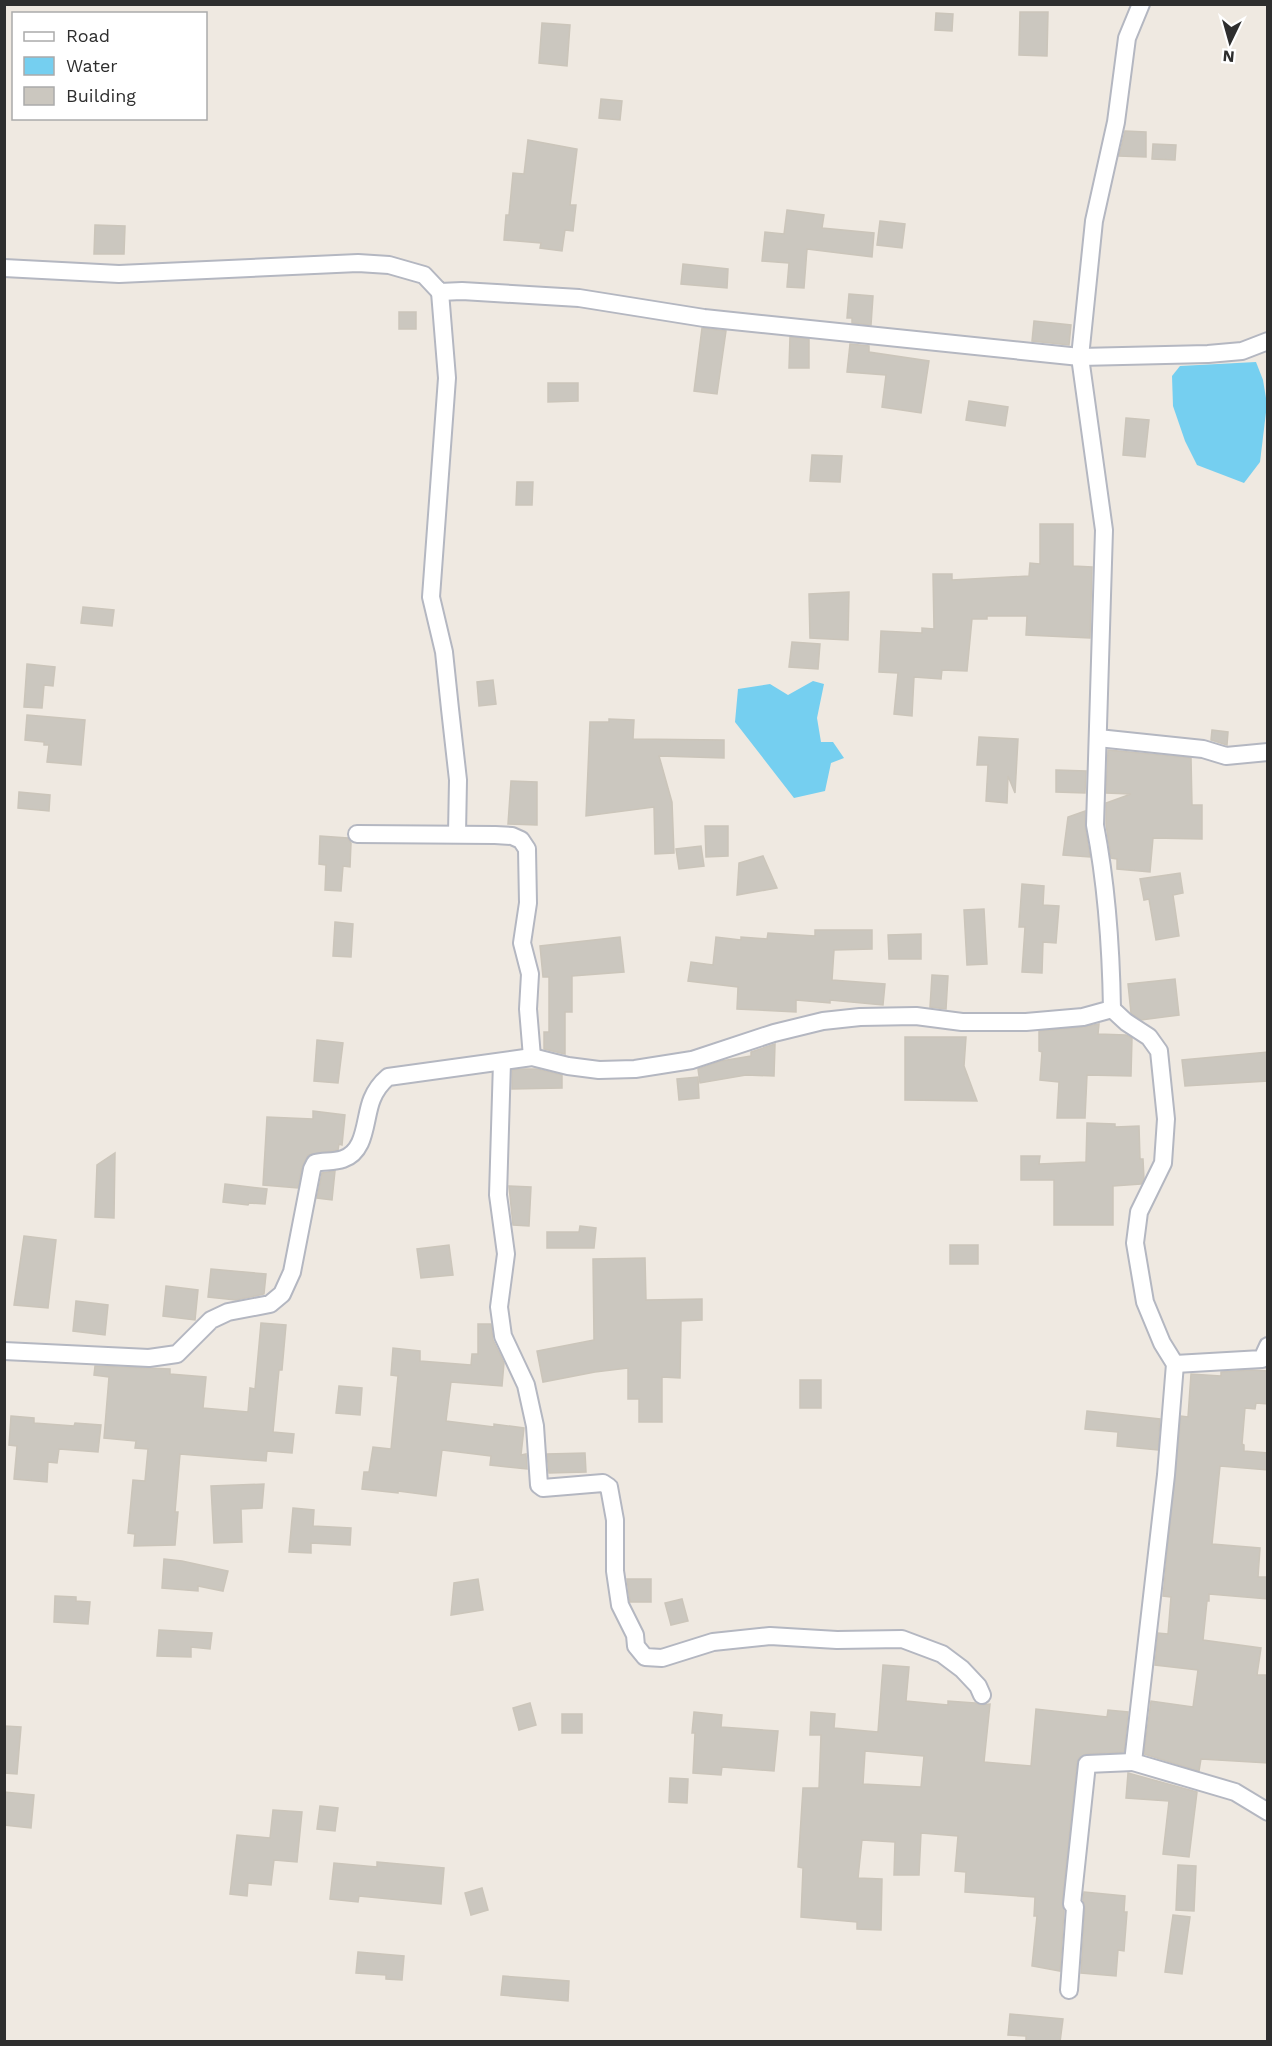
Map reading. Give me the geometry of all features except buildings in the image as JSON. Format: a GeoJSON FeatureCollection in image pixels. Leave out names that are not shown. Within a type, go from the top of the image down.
{"type":"FeatureCollection","features":[{"type":"Feature","properties":{"kind":"street"},"geometry":{"type":"LineString","coordinates":[[1133,1762],[1166,1475],[1175,1364],[1162,1343],[1145,1302],[1135,1243],[1139,1212],[1164,1163],[1166,1119],[1159,1051],[1149,1037],[1126,1022],[1112,1009],[1110,933],[1103,867],[1095,825],[1104,530],[1080,357],[1094,221],[1116,122],[1127,38],[1141,4]]}},
{"type":"Feature","properties":{"kind":"street"},"geometry":{"type":"LineString","coordinates":[[4,268],[119,274],[358,263],[389,265],[424,275],[440,292],[447,378],[431,597],[444,652],[458,780],[457,834]]}},
{"type":"Feature","properties":{"kind":"street"},"geometry":{"type":"LineString","coordinates":[[440,292],[462,291],[579,298],[704,318],[1080,357],[1242,351],[1268,340]]}},
{"type":"Feature","properties":{"kind":"street"},"geometry":{"type":"LineString","coordinates":[[1098,738],[1203,749],[1226,756],[1268,752]]}},
{"type":"Feature","properties":{"kind":"street"},"geometry":{"type":"LineString","coordinates":[[357,834],[512,836],[521,840],[527,849],[528,903],[522,943],[530,974],[528,1010],[532,1057]]}},
{"type":"Feature","properties":{"kind":"street"},"geometry":{"type":"LineString","coordinates":[[4,1351],[149,1358],[177,1354],[211,1320],[228,1312],[270,1304],[282,1294],[292,1272],[312,1168],[315,1163],[342,1160],[353,1152],[361,1140],[377,1087],[388,1077],[532,1057],[599,1070],[635,1070],[692,1060],[774,1033],[823,1021],[860,1017],[916,1016],[962,1022],[1026,1022],[1083,1017],[1112,1009]]}},
{"type":"Feature","properties":{"kind":"street"},"geometry":{"type":"LineString","coordinates":[[502,1062],[498,1195],[506,1254],[499,1307],[503,1336],[526,1384],[535,1426],[539,1485],[543,1488],[603,1483],[609,1487],[615,1520],[615,1571],[620,1605],[635,1635],[636,1646],[645,1656],[662,1658],[713,1642],[770,1636],[837,1640],[903,1639],[942,1654],[970,1677],[982,1695]]}},
{"type":"Feature","properties":{"kind":"street"},"geometry":{"type":"LineString","coordinates":[[1175,1364],[1262,1359],[1268,1346]]}},
{"type":"Feature","properties":{"kind":"street"},"geometry":{"type":"LineString","coordinates":[[1069,1990],[1075,1907],[1072,1904],[1087,1764],[1133,1762],[1235,1792],[1268,1812]]}},
{"type":"Feature","properties":{"kind":"water"},"geometry":{"type":"Polygon","coordinates":[[[1256,362],[1263,380],[1267,404],[1260,462],[1244,483],[1197,465],[1185,441],[1173,406],[1172,376],[1180,366],[1256,362]]]}},
{"type":"Feature","properties":{"kind":"water"},"geometry":{"type":"Polygon","coordinates":[[[813,681],[824,684],[817,718],[821,742],[833,742],[844,758],[831,763],[825,791],[794,798],[735,722],[738,689],[770,684],[788,695],[813,681]]]}}]}
